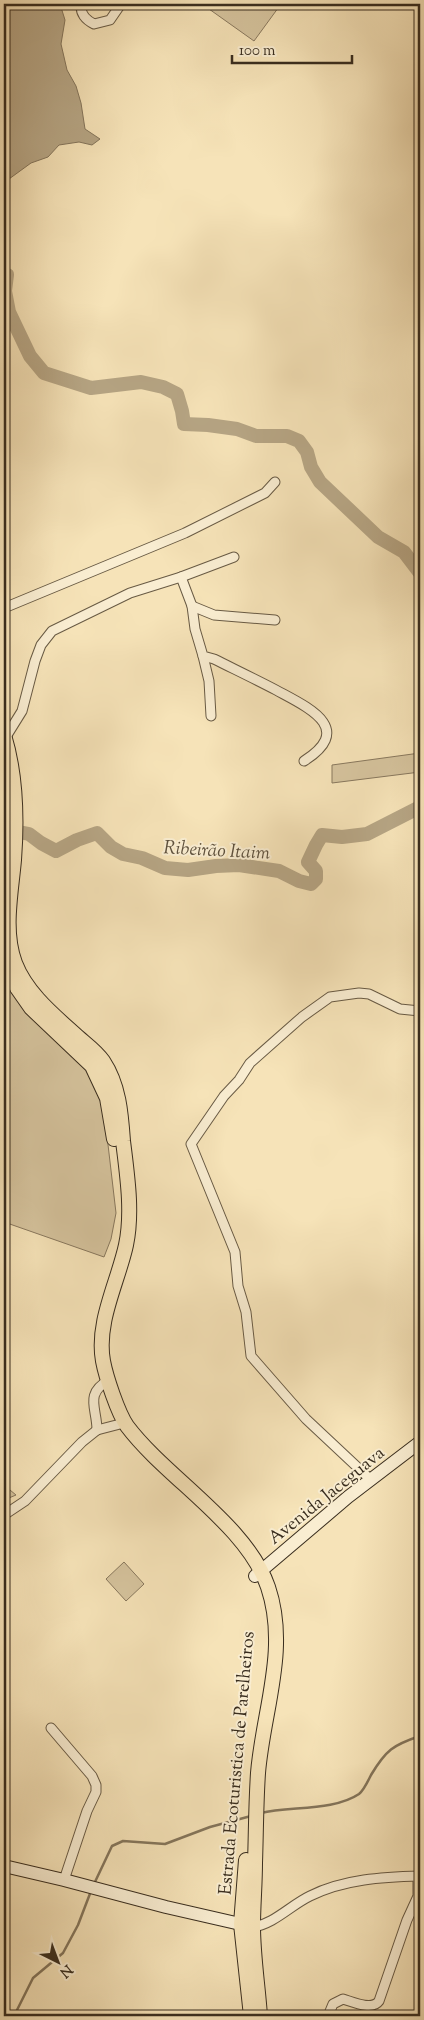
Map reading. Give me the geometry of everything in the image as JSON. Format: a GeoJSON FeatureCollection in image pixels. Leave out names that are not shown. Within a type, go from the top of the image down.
{"type":"FeatureCollection","features":[{"type":"Feature","properties":{"kind":"main road","name":"Estrada Ecoturistica de Parelheiros"},"geometry":{"type":"LineString","coordinates":[[4,738],[10,761],[8,932],[16,967],[40,1001],[57,1019],[101,1058],[111,1076],[120,1105],[127,1173],[128,1212],[126,1242],[103,1328],[102,1357],[105,1382]]}},
{"type":"Feature","properties":{"kind":"main road","name":"Estrada Ecoturistica de Parelheiros"},"geometry":{"type":"LineString","coordinates":[[4,794],[10,816]]}},
{"type":"Feature","properties":{"kind":"main road"},"geometry":{"type":"LineString","coordinates":[[4,898],[9,850]]}},
{"type":"Feature","properties":{"kind":"main road"},"geometry":{"type":"LineString","coordinates":[[4,904],[8,932]]}},
{"type":"Feature","properties":{"kind":"main road","name":"Estrada Ecoturistica de Parelheiros"},"geometry":{"type":"LineString","coordinates":[[4,957],[17,988],[31,1008],[92,1066],[107,1098],[119,1175],[121,1211],[117,1241],[100,1300],[94,1330],[95,1363],[105,1382],[120,1424],[150,1463],[230,1538],[258,1573],[265,1608],[268,1638],[262,1695],[251,1758],[252,1822],[247,1925]]}},
{"type":"Feature","properties":{"kind":"main road","name":"Avenida Jaceguava"},"geometry":{"type":"LineString","coordinates":[[258,1573],[370,1479],[420,1442]]}},
{"type":"Feature","properties":{"kind":"main road"},"geometry":{"type":"LineString","coordinates":[[4,1866],[166,1907],[247,1925]]}},
{"type":"Feature","properties":{"kind":"main road"},"geometry":{"type":"LineString","coordinates":[[247,1925],[251,2016]]}},
{"type":"Feature","properties":{"kind":"main road"},"geometry":{"type":"LineString","coordinates":[[247,1925],[260,2016]]}},
{"type":"Feature","properties":{"kind":"street"},"geometry":{"type":"LineString","coordinates":[[82,4],[82,14],[88,21],[94,24],[110,20],[121,4]]}},
{"type":"Feature","properties":{"kind":"street"},"geometry":{"type":"LineString","coordinates":[[4,608],[185,533],[265,492],[275,482]]}},
{"type":"Feature","properties":{"kind":"street"},"geometry":{"type":"LineString","coordinates":[[4,738],[22,711],[41,644],[52,631],[130,593],[181,578],[234,557]]}},
{"type":"Feature","properties":{"kind":"street"},"geometry":{"type":"LineString","coordinates":[[181,578],[192,606],[195,629],[209,681],[211,716]]}},
{"type":"Feature","properties":{"kind":"street"},"geometry":{"type":"LineString","coordinates":[[192,606],[214,615],[275,620]]}},
{"type":"Feature","properties":{"kind":"street"},"geometry":{"type":"LineString","coordinates":[[203,656],[214,658],[309,708],[319,716],[326,728],[326,740],[318,750],[304,761]]}},
{"type":"Feature","properties":{"kind":"street"},"geometry":{"type":"LineString","coordinates":[[370,1479],[306,1419],[251,1356],[246,1312],[238,1286],[235,1252],[191,1144],[224,1096],[239,1080],[250,1063],[302,1017],[330,997],[359,993],[369,994],[400,1009],[420,1012]]}},
{"type":"Feature","properties":{"kind":"street"},"geometry":{"type":"LineString","coordinates":[[97,1430],[95,1390],[105,1382]]}},
{"type":"Feature","properties":{"kind":"street"},"geometry":{"type":"LineString","coordinates":[[4,1515],[25,1501],[82,1442],[97,1430],[120,1424]]}},
{"type":"Feature","properties":{"kind":"street"},"geometry":{"type":"LineString","coordinates":[[51,1728],[92,1776],[96,1785],[96,1792],[87,1811],[64,1880]]}},
{"type":"Feature","properties":{"kind":"street"},"geometry":{"type":"LineString","coordinates":[[247,1925],[267,1923],[311,1895],[335,1886],[385,1877],[419,1877],[418,1896],[407,1920],[379,2000],[371,2006],[343,1999],[333,2004],[328,2016]]}},
{"type":"Feature","properties":{"kind":"shaded area"},"geometry":{"type":"Polygon","coordinates":[[[4,4],[60,4],[65,20],[61,44],[67,70],[76,86],[85,129],[100,139],[92,145],[79,142],[59,145],[48,157],[31,163],[9,179],[4,180],[4,4]]]}},
{"type":"Feature","properties":{"kind":"shaded area"},"geometry":{"type":"Polygon","coordinates":[[[202,4],[281,4],[254,41],[202,4]]]}},
{"type":"Feature","properties":{"kind":"shaded area"},"geometry":{"type":"Polygon","coordinates":[[[420,753],[420,772],[332,783],[332,765],[420,753]]]}},
{"type":"Feature","properties":{"kind":"shaded area"},"geometry":{"type":"Polygon","coordinates":[[[4,975],[8,986],[28,1014],[87,1067],[100,1100],[105,1119],[116,1213],[111,1239],[104,1257],[4,1222],[4,975]]]}},
{"type":"Feature","properties":{"kind":"shaded area"},"geometry":{"type":"Polygon","coordinates":[[[4,1485],[16,1495],[4,1500],[4,1485]]]}},
{"type":"Feature","properties":{"kind":"shaded area"},"geometry":{"type":"Polygon","coordinates":[[[124,1562],[144,1584],[126,1601],[106,1579],[124,1562]]]}},
{"type":"Feature","properties":{"kind":"waterway"},"geometry":{"type":"LineString","coordinates":[[4,274],[7,275],[5,291],[9,312],[30,356],[44,373],[91,388],[141,382],[163,387],[177,394],[184,424],[237,429],[256,436],[287,436],[299,441],[307,452],[311,467],[320,482],[378,537],[404,552],[420,573]]}},
{"type":"Feature","properties":{"kind":"waterway","name":"Ribeirão Itaim"},"geometry":{"type":"LineString","coordinates":[[4,829],[29,834],[56,851],[77,840],[97,833],[111,847],[123,854],[142,858],[165,868],[188,870],[239,865],[279,871],[299,881],[311,884],[316,879],[316,871],[308,862],[322,835],[342,837],[367,834],[420,807]]}},
{"type":"Feature","properties":{"kind":"waterway"},"geometry":{"type":"LineString","coordinates":[[261,1813],[325,1806],[349,1799],[361,1792],[386,1754],[403,1742],[420,1736]]}},
{"type":"Feature","properties":{"kind":"waterway"},"geometry":{"type":"LineString","coordinates":[[94,1884],[112,1846],[123,1841],[165,1844],[210,1827],[251,1816]]}},
{"type":"Feature","properties":{"kind":"waterway"},"geometry":{"type":"LineString","coordinates":[[14,2016],[33,1978],[63,1953],[78,1925],[91,1891]]}}]}
